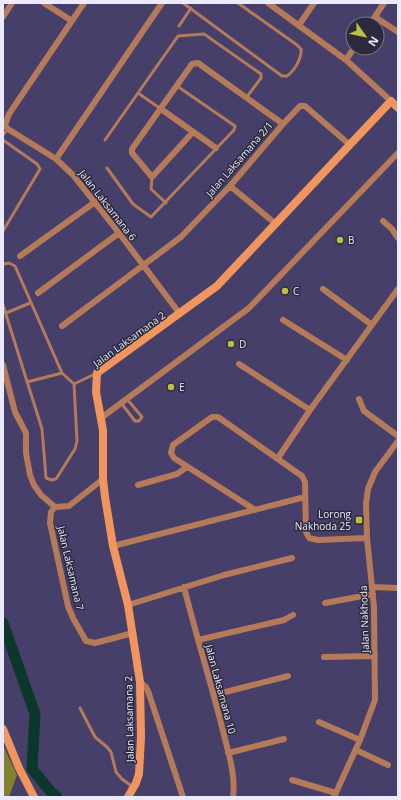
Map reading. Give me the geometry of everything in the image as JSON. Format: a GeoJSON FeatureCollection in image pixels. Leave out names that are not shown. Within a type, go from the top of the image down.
{"type":"FeatureCollection","features":[{"type":"Feature","properties":{"kind":"street"},"geometry":{"type":"LineString","coordinates":[[3,17],[12,3]]}},
{"type":"Feature","properties":{"kind":"street"},"geometry":{"type":"LineString","coordinates":[[44,3],[72,21]]}},
{"type":"Feature","properties":{"kind":"street"},"geometry":{"type":"LineString","coordinates":[[5,126],[9,114],[84,3]]}},
{"type":"Feature","properties":{"kind":"street"},"geometry":{"type":"LineString","coordinates":[[56,159],[162,3]]}},
{"type":"Feature","properties":{"kind":"street"},"geometry":{"type":"LineString","coordinates":[[268,3],[346,60],[398,108]]}},
{"type":"Feature","properties":{"kind":"street"},"geometry":{"type":"LineString","coordinates":[[299,25],[314,3]]}},
{"type":"Feature","properties":{"kind":"street"},"geometry":{"type":"LineString","coordinates":[[375,16],[384,3]]}},
{"type":"Feature","properties":{"kind":"street"},"geometry":{"type":"LineString","coordinates":[[385,24],[398,32]]}},
{"type":"Feature","properties":{"kind":"street"},"geometry":{"type":"LineString","coordinates":[[346,60],[349,56]]}},
{"type":"Feature","properties":{"kind":"street"},"geometry":{"type":"LineString","coordinates":[[193,132],[152,177],[131,151],[192,64],[198,63],[283,124]]}},
{"type":"Feature","properties":{"kind":"street","name":"Jalan Laksamana 2"},"geometry":{"type":"LineString","coordinates":[[128,797],[139,774],[141,737],[140,682],[128,605],[113,546],[103,479],[103,430],[96,392],[97,373],[217,286],[391,101]]}},
{"type":"Feature","properties":{"kind":"street","name":"Jalan Laksamana 2/1"},"geometry":{"type":"LineString","coordinates":[[62,326],[181,237],[230,186],[300,106],[305,106],[350,145]]}},
{"type":"Feature","properties":{"kind":"street"},"geometry":{"type":"LineString","coordinates":[[161,109],[216,148]]}},
{"type":"Feature","properties":{"kind":"street","name":"Jalan Laksamana 6"},"geometry":{"type":"LineString","coordinates":[[5,126],[56,159],[73,175],[180,314]]}},
{"type":"Feature","properties":{"kind":"street"},"geometry":{"type":"LineString","coordinates":[[101,418],[249,308],[398,153]]}},
{"type":"Feature","properties":{"kind":"street"},"geometry":{"type":"LineString","coordinates":[[230,186],[276,224]]}},
{"type":"Feature","properties":{"kind":"street"},"geometry":{"type":"LineString","coordinates":[[20,256],[95,202]]}},
{"type":"Feature","properties":{"kind":"street"},"geometry":{"type":"LineString","coordinates":[[382,221],[392,229],[398,238]]}},
{"type":"Feature","properties":{"kind":"street"},"geometry":{"type":"LineString","coordinates":[[38,293],[119,233]]}},
{"type":"Feature","properties":{"kind":"street"},"geometry":{"type":"LineString","coordinates":[[323,289],[372,325]]}},
{"type":"Feature","properties":{"kind":"street"},"geometry":{"type":"LineString","coordinates":[[278,458],[310,410],[398,289]]}},
{"type":"Feature","properties":{"kind":"street"},"geometry":{"type":"LineString","coordinates":[[283,320],[347,360]]}},
{"type":"Feature","properties":{"kind":"street"},"geometry":{"type":"LineString","coordinates":[[3,364],[15,412],[26,433],[26,453],[30,475],[34,486],[41,495],[55,507],[69,506],[103,479]]}},
{"type":"Feature","properties":{"kind":"street"},"geometry":{"type":"LineString","coordinates":[[239,364],[310,410]]}},
{"type":"Feature","properties":{"kind":"street"},"geometry":{"type":"LineString","coordinates":[[359,399],[364,411],[398,436]]}},
{"type":"Feature","properties":{"kind":"street"},"geometry":{"type":"LineString","coordinates":[[255,510],[174,458],[171,453],[173,445],[212,416],[218,417],[302,476],[305,482],[306,532],[310,538],[318,540],[368,538]]}},
{"type":"Feature","properties":{"kind":"street","name":"Jalan Nakhoda"},"geometry":{"type":"LineString","coordinates":[[335,795],[356,750],[375,700],[374,594],[366,504],[368,489],[375,472],[398,441]]}},
{"type":"Feature","properties":{"kind":"street"},"geometry":{"type":"LineString","coordinates":[[138,485],[177,474],[187,467]]}},
{"type":"Feature","properties":{"kind":"street"},"geometry":{"type":"LineString","coordinates":[[113,546],[305,497]]}},
{"type":"Feature","properties":{"kind":"street","name":"Jalan Laksamana 7"},"geometry":{"type":"LineString","coordinates":[[55,507],[51,512],[50,523],[66,599],[73,618],[86,641],[95,643],[133,633]]}},
{"type":"Feature","properties":{"kind":"street"},"geometry":{"type":"LineString","coordinates":[[128,605],[224,575],[292,558]]}},
{"type":"Feature","properties":{"kind":"street","name":"Jalan Laksamana 10"},"geometry":{"type":"LineString","coordinates":[[184,587],[214,695],[228,753],[235,785],[233,797]]}},
{"type":"Feature","properties":{"kind":"street"},"geometry":{"type":"LineString","coordinates":[[373,587],[398,588]]}},
{"type":"Feature","properties":{"kind":"street"},"geometry":{"type":"LineString","coordinates":[[325,603],[374,594]]}},
{"type":"Feature","properties":{"kind":"street"},"geometry":{"type":"LineString","coordinates":[[198,640],[284,620],[293,615]]}},
{"type":"Feature","properties":{"kind":"street"},"geometry":{"type":"LineString","coordinates":[[324,657],[375,656]]}},
{"type":"Feature","properties":{"kind":"street"},"geometry":{"type":"LineString","coordinates":[[214,695],[288,676]]}},
{"type":"Feature","properties":{"kind":"street"},"geometry":{"type":"LineString","coordinates":[[140,682],[146,687],[148,692],[183,797]]}},
{"type":"Feature","properties":{"kind":"street"},"geometry":{"type":"LineString","coordinates":[[319,722],[360,740]]}},
{"type":"Feature","properties":{"kind":"street"},"geometry":{"type":"LineString","coordinates":[[3,730],[19,768],[34,797]]}},
{"type":"Feature","properties":{"kind":"street"},"geometry":{"type":"LineString","coordinates":[[228,753],[284,739]]}},
{"type":"Feature","properties":{"kind":"street"},"geometry":{"type":"LineString","coordinates":[[356,750],[388,765]]}},
{"type":"Feature","properties":{"kind":"street"},"geometry":{"type":"LineString","coordinates":[[292,780],[335,795]]}},
{"type":"Feature","properties":{"kind":"lane"},"geometry":{"type":"LineString","coordinates":[[183,3],[282,76],[287,76],[291,73],[302,55],[302,49],[238,3]]}},
{"type":"Feature","properties":{"kind":"lane"},"geometry":{"type":"LineString","coordinates":[[179,26],[191,8]]}},
{"type":"Feature","properties":{"kind":"lane"},"geometry":{"type":"LineString","coordinates":[[105,140],[178,36],[204,34],[260,74],[261,78],[246,98]]}},
{"type":"Feature","properties":{"kind":"lane"},"geometry":{"type":"LineString","coordinates":[[107,168],[133,204],[149,216],[153,216],[234,130],[235,126],[177,86]]}},
{"type":"Feature","properties":{"kind":"lane"},"geometry":{"type":"LineString","coordinates":[[138,93],[161,109]]}},
{"type":"Feature","properties":{"kind":"lane"},"geometry":{"type":"LineString","coordinates":[[3,135],[5,126]]}},
{"type":"Feature","properties":{"kind":"lane"},"geometry":{"type":"LineString","coordinates":[[3,140],[37,164],[40,169],[3,231]]}},
{"type":"Feature","properties":{"kind":"lane"},"geometry":{"type":"LineString","coordinates":[[152,177],[151,189],[166,203]]}},
{"type":"Feature","properties":{"kind":"lane"},"geometry":{"type":"LineString","coordinates":[[3,264],[9,263],[15,266],[62,373],[74,384],[77,441],[76,446],[56,479],[52,480],[46,478],[42,429],[3,305]]}},
{"type":"Feature","properties":{"kind":"lane"},"geometry":{"type":"LineString","coordinates":[[6,313],[30,303]]}},
{"type":"Feature","properties":{"kind":"lane"},"geometry":{"type":"LineString","coordinates":[[27,382],[62,373]]}},
{"type":"Feature","properties":{"kind":"lane"},"geometry":{"type":"LineString","coordinates":[[74,384],[97,373]]}},
{"type":"Feature","properties":{"kind":"lane"},"geometry":{"type":"LineString","coordinates":[[121,403],[135,421],[139,422],[142,417],[127,399]]}},
{"type":"Feature","properties":{"kind":"lane"},"geometry":{"type":"LineString","coordinates":[[80,708],[95,737],[111,752],[116,772],[122,779],[134,787]]}},
{"type":"Feature","properties":{"kind":"shaded area"},"geometry":{"type":"Polygon","coordinates":[[[3,745],[17,775],[9,797],[3,797],[3,745]]]}},
{"type":"Feature","properties":{"kind":"waterway"},"geometry":{"type":"LineString","coordinates":[[3,623],[35,714],[32,769],[57,797]]}},
{"type":"Feature","properties":{"kind":"place","name":"B"},"geometry":{"type":"Point","coordinates":[340,240]}},
{"type":"Feature","properties":{"kind":"place","name":"C"},"geometry":{"type":"Point","coordinates":[285,291]}},
{"type":"Feature","properties":{"kind":"place","name":"D"},"geometry":{"type":"Point","coordinates":[231,344]}},
{"type":"Feature","properties":{"kind":"place","name":"E"},"geometry":{"type":"Point","coordinates":[171,387]}},
{"type":"Feature","properties":{"kind":"place","name":"Lorong Nakhoda 25"},"geometry":{"type":"Point","coordinates":[359,520]}}]}
